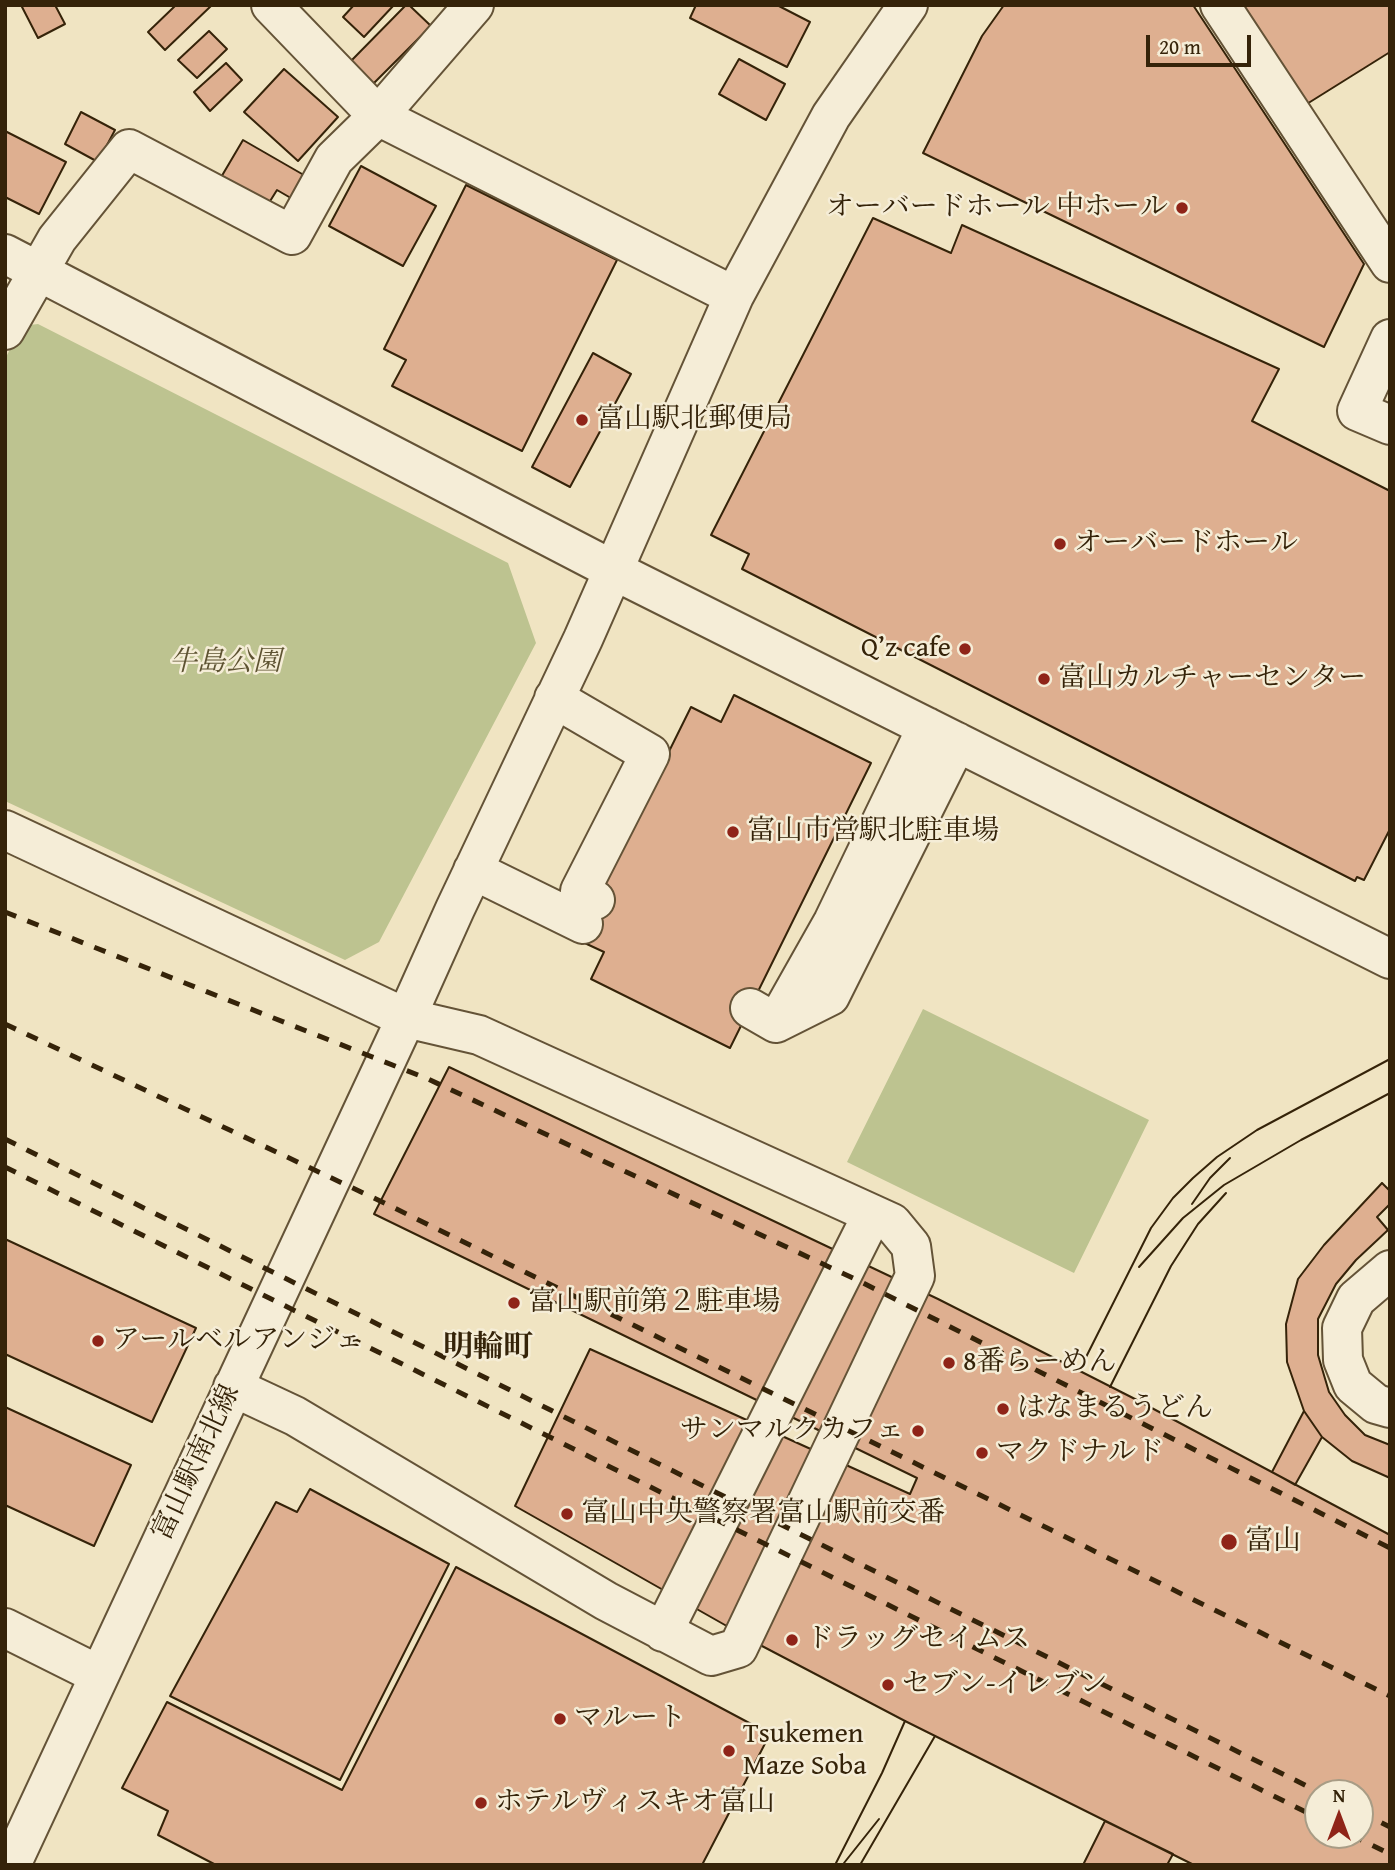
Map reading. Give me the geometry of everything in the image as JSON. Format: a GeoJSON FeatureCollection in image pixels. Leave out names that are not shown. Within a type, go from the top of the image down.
{"type":"FeatureCollection","features":[{"type":"Feature","properties":{"kind":"street"},"geometry":{"type":"LineString","coordinates":[[271,5],[378,116],[734,296]]}},
{"type":"Feature","properties":{"kind":"street"},"geometry":{"type":"LineString","coordinates":[[5,330],[21,263],[58,239],[130,149],[292,235],[334,159],[378,116],[474,5]]}},
{"type":"Feature","properties":{"kind":"street","name":"富山駅南北線"},"geometry":{"type":"LineString","coordinates":[[11,1865],[613,570],[734,296],[831,116],[908,5]]}},
{"type":"Feature","properties":{"kind":"street"},"geometry":{"type":"LineString","coordinates":[[1220,5],[1390,263]]}},
{"type":"Feature","properties":{"kind":"street"},"geometry":{"type":"LineString","coordinates":[[21,263],[613,570],[1390,959]]}},
{"type":"Feature","properties":{"kind":"street"},"geometry":{"type":"LineString","coordinates":[[1390,339],[1357,411],[1390,425]]}},
{"type":"Feature","properties":{"kind":"street"},"geometry":{"type":"LineString","coordinates":[[473,870],[589,912],[580,891],[650,754],[554,698]]}},
{"type":"Feature","properties":{"kind":"street"},"geometry":{"type":"LineString","coordinates":[[763,1016],[830,996],[942,734]]}},
{"type":"Feature","properties":{"kind":"street"},"geometry":{"type":"LineString","coordinates":[[5,830],[406,1018],[479,1035],[892,1223],[911,1246],[915,1276],[738,1648],[711,1656],[606,1601],[295,1416],[233,1387]]}},
{"type":"Feature","properties":{"kind":"street"},"geometry":{"type":"LineString","coordinates":[[663,1632],[872,1215]]}},
{"type":"Feature","properties":{"kind":"street"},"geometry":{"type":"LineString","coordinates":[[1390,1270],[1356,1299],[1342,1328],[1343,1360],[1353,1385],[1376,1404],[1390,1408]]}},
{"type":"Feature","properties":{"kind":"street"},"geometry":{"type":"LineString","coordinates":[[5,1628],[99,1675]]}},
{"type":"Feature","properties":{"kind":"green space","name":"牛島公園"},"geometry":{"type":"Polygon","coordinates":[[[38,324],[508,563],[536,643],[379,942],[345,960],[5,801],[5,359],[22,326],[38,324]]]}},
{"type":"Feature","properties":{"kind":"green space"},"geometry":{"type":"Polygon","coordinates":[[[923,1009],[1149,1120],[1074,1273],[847,1162],[923,1009]]]}},
{"type":"Feature","properties":{"kind":"building"},"geometry":{"type":"Polygon","coordinates":[[[21,5],[55,5],[65,24],[38,38],[21,5]]]}},
{"type":"Feature","properties":{"kind":"building"},"geometry":{"type":"Polygon","coordinates":[[[176,5],[212,5],[165,50],[148,32],[176,5]]]}},
{"type":"Feature","properties":{"kind":"building"},"geometry":{"type":"Polygon","coordinates":[[[354,5],[394,5],[364,37],[343,17],[354,5]]]}},
{"type":"Feature","properties":{"kind":"building"},"geometry":{"type":"Polygon","coordinates":[[[406,5],[431,26],[372,85],[349,63],[406,5]]]}},
{"type":"Feature","properties":{"kind":"building"},"geometry":{"type":"Polygon","coordinates":[[[696,5],[777,5],[810,22],[787,67],[690,18],[696,5]]]}},
{"type":"Feature","properties":{"kind":"building","name":"オーバードホール 中ホール"},"geometry":{"type":"Polygon","coordinates":[[[1004,5],[1193,5],[1364,264],[1324,347],[923,153],[982,36],[1004,5]]]}},
{"type":"Feature","properties":{"kind":"building"},"geometry":{"type":"Polygon","coordinates":[[[1238,5],[1390,5],[1390,52],[1302,107],[1238,5]]]}},
{"type":"Feature","properties":{"kind":"building"},"geometry":{"type":"Polygon","coordinates":[[[209,31],[227,49],[197,78],[178,60],[209,31]]]}},
{"type":"Feature","properties":{"kind":"building"},"geometry":{"type":"Polygon","coordinates":[[[739,59],[785,84],[766,120],[719,94],[739,59]]]}},
{"type":"Feature","properties":{"kind":"building"},"geometry":{"type":"Polygon","coordinates":[[[226,63],[242,80],[210,111],[194,92],[226,63]]]}},
{"type":"Feature","properties":{"kind":"building"},"geometry":{"type":"Polygon","coordinates":[[[284,69],[338,117],[298,161],[244,112],[284,69]]]}},
{"type":"Feature","properties":{"kind":"building"},"geometry":{"type":"Polygon","coordinates":[[[81,112],[115,130],[98,162],[65,144],[81,112]]]}},
{"type":"Feature","properties":{"kind":"building"},"geometry":{"type":"Polygon","coordinates":[[[5,131],[66,162],[39,214],[5,197],[5,131]]]}},
{"type":"Feature","properties":{"kind":"building"},"geometry":{"type":"Polygon","coordinates":[[[243,140],[309,178],[296,201],[277,190],[267,206],[220,179],[243,140]]]}},
{"type":"Feature","properties":{"kind":"building"},"geometry":{"type":"Polygon","coordinates":[[[361,166],[436,206],[403,266],[329,226],[361,166]]]}},
{"type":"Feature","properties":{"kind":"building"},"geometry":{"type":"Polygon","coordinates":[[[466,185],[617,260],[522,451],[392,386],[406,360],[384,349],[466,185]]]}},
{"type":"Feature","properties":{"kind":"building","name":"オーバードホール"},"geometry":{"type":"Polygon","coordinates":[[[873,218],[951,253],[962,225],[1279,369],[1252,421],[1390,491],[1390,829],[1364,880],[1357,877],[1355,881],[742,569],[749,554],[711,535],[873,218]]]}},
{"type":"Feature","properties":{"kind":"building"},"geometry":{"type":"Polygon","coordinates":[[[593,353],[631,374],[570,487],[532,467],[593,353]]]}},
{"type":"Feature","properties":{"kind":"building","name":"富山市営駅北駐車場"},"geometry":{"type":"Polygon","coordinates":[[[734,695],[871,763],[730,1048],[591,979],[604,952],[576,939],[691,707],[721,722],[734,695]]]}},
{"type":"Feature","properties":{"kind":"building"},"geometry":{"type":"Polygon","coordinates":[[[449,1067],[938,1299],[1133,1398],[1390,1535],[1390,1865],[1194,1865],[905,1721],[762,1646],[515,1506],[590,1349],[910,1494],[917,1478],[374,1214],[449,1067]]]}},
{"type":"Feature","properties":{"kind":"building"},"geometry":{"type":"Polygon","coordinates":[[[1382,1183],[1390,1191],[1390,1204],[1377,1217],[1388,1230],[1356,1260],[1336,1284],[1318,1319],[1318,1355],[1329,1392],[1345,1415],[1365,1435],[1390,1445],[1390,1478],[1352,1461],[1322,1437],[1304,1411],[1287,1362],[1286,1324],[1298,1279],[1324,1245],[1382,1183]]]}},
{"type":"Feature","properties":{"kind":"building","name":"アールベルアンジェ"},"geometry":{"type":"Polygon","coordinates":[[[5,1239],[196,1328],[152,1422],[5,1354],[5,1239]]]}},
{"type":"Feature","properties":{"kind":"building"},"geometry":{"type":"Polygon","coordinates":[[[5,1407],[131,1465],[94,1546],[5,1505],[5,1407]]]}},
{"type":"Feature","properties":{"kind":"building"},"geometry":{"type":"Polygon","coordinates":[[[1304,1411],[1322,1437],[1295,1485],[1272,1472],[1304,1411]]]}},
{"type":"Feature","properties":{"kind":"building"},"geometry":{"type":"Polygon","coordinates":[[[310,1489],[449,1564],[340,1780],[170,1696],[276,1502],[297,1512],[310,1489]]]}},
{"type":"Feature","properties":{"kind":"building","name":"マルート"},"geometry":{"type":"Polygon","coordinates":[[[456,1567],[770,1734],[702,1865],[216,1865],[158,1835],[168,1811],[122,1788],[167,1702],[342,1790],[456,1567]]]}},
{"type":"Feature","properties":{"kind":"building"},"geometry":{"type":"Polygon","coordinates":[[[1105,1821],[1173,1854],[1167,1865],[1083,1865],[1105,1821]]]}},
{"type":"Feature","properties":{"kind":"tram line"},"geometry":{"type":"LineString","coordinates":[[1079,1371],[1151,1228],[1173,1198],[1217,1157],[1257,1130],[1390,1059]]}},
{"type":"Feature","properties":{"kind":"tram line"},"geometry":{"type":"LineString","coordinates":[[1139,1267],[1183,1218],[1224,1185],[1390,1093]]}},
{"type":"Feature","properties":{"kind":"tram line"},"geometry":{"type":"LineString","coordinates":[[1192,1204],[1210,1178],[1230,1158]]}},
{"type":"Feature","properties":{"kind":"tram line"},"geometry":{"type":"LineString","coordinates":[[1110,1387],[1171,1266],[1198,1224],[1226,1193]]}},
{"type":"Feature","properties":{"kind":"tram line"},"geometry":{"type":"LineString","coordinates":[[835,1865],[905,1721]]}},
{"type":"Feature","properties":{"kind":"tram line"},"geometry":{"type":"LineString","coordinates":[[860,1865],[935,1736]]}},
{"type":"Feature","properties":{"kind":"tram line"},"geometry":{"type":"LineString","coordinates":[[844,1863],[879,1819]]}},
{"type":"Feature","properties":{"kind":"railway"},"geometry":{"type":"LineString","coordinates":[[5,912],[428,1079],[857,1280],[1390,1548]]}},
{"type":"Feature","properties":{"kind":"railway"},"geometry":{"type":"LineString","coordinates":[[5,1024],[376,1199],[1390,1696]]}},
{"type":"Feature","properties":{"kind":"railway"},"geometry":{"type":"LineString","coordinates":[[5,1139],[1304,1785]]}},
{"type":"Feature","properties":{"kind":"railway"},"geometry":{"type":"LineString","coordinates":[[5,1167],[1304,1811]]}},
{"type":"Feature","properties":{"kind":"railway"},"geometry":{"type":"LineString","coordinates":[[1374,1819],[1390,1827]]}},
{"type":"Feature","properties":{"kind":"railway"},"geometry":{"type":"LineString","coordinates":[[1374,1846],[1390,1854]]}},
{"type":"Feature","properties":{"kind":"place","name":"オーバードホール 中ホール"},"geometry":{"type":"Point","coordinates":[1182,208]}},
{"type":"Feature","properties":{"kind":"place","name":"富山駅北郵便局"},"geometry":{"type":"Point","coordinates":[582,420]}},
{"type":"Feature","properties":{"kind":"place","name":"オーバードホール"},"geometry":{"type":"Point","coordinates":[1060,544]}},
{"type":"Feature","properties":{"kind":"place","name":"Q’z cafe"},"geometry":{"type":"Point","coordinates":[965,649]}},
{"type":"Feature","properties":{"kind":"place","name":"富山カルチャーセンター"},"geometry":{"type":"Point","coordinates":[1044,679]}},
{"type":"Feature","properties":{"kind":"place","name":"富山市営駅北駐車場"},"geometry":{"type":"Point","coordinates":[733,832]}},
{"type":"Feature","properties":{"kind":"place","name":"富山駅前第２駐車場"},"geometry":{"type":"Point","coordinates":[514,1303]}},
{"type":"Feature","properties":{"kind":"place","name":"アールベルアンジェ"},"geometry":{"type":"Point","coordinates":[98,1341]}},
{"type":"Feature","properties":{"kind":"place","name":"8番らーめん"},"geometry":{"type":"Point","coordinates":[949,1363]}},
{"type":"Feature","properties":{"kind":"place","name":"はなまるうどん"},"geometry":{"type":"Point","coordinates":[1003,1409]}},
{"type":"Feature","properties":{"kind":"place","name":"サンマルクカフェ"},"geometry":{"type":"Point","coordinates":[918,1431]}},
{"type":"Feature","properties":{"kind":"place","name":"マクドナルド"},"geometry":{"type":"Point","coordinates":[982,1453]}},
{"type":"Feature","properties":{"kind":"place","name":"富山中央警察署富山駅前交番"},"geometry":{"type":"Point","coordinates":[567,1514]}},
{"type":"Feature","properties":{"kind":"place","name":"富山"},"geometry":{"type":"Point","coordinates":[1229,1542]}},
{"type":"Feature","properties":{"kind":"place","name":"ドラッグセイムス"},"geometry":{"type":"Point","coordinates":[792,1640]}},
{"type":"Feature","properties":{"kind":"place","name":"セブン-イレブン"},"geometry":{"type":"Point","coordinates":[888,1685]}},
{"type":"Feature","properties":{"kind":"place","name":"マルート"},"geometry":{"type":"Point","coordinates":[560,1719]}},
{"type":"Feature","properties":{"kind":"place","name":"Tsukemen Maze Soba"},"geometry":{"type":"Point","coordinates":[729,1751]}},
{"type":"Feature","properties":{"kind":"place","name":"ホテルヴィスキオ富山"},"geometry":{"type":"Point","coordinates":[481,1803]}},
{"type":"Feature","properties":{"kind":"district","name":"明輪町"},"geometry":{"type":"Point","coordinates":[488,1348]}}]}
